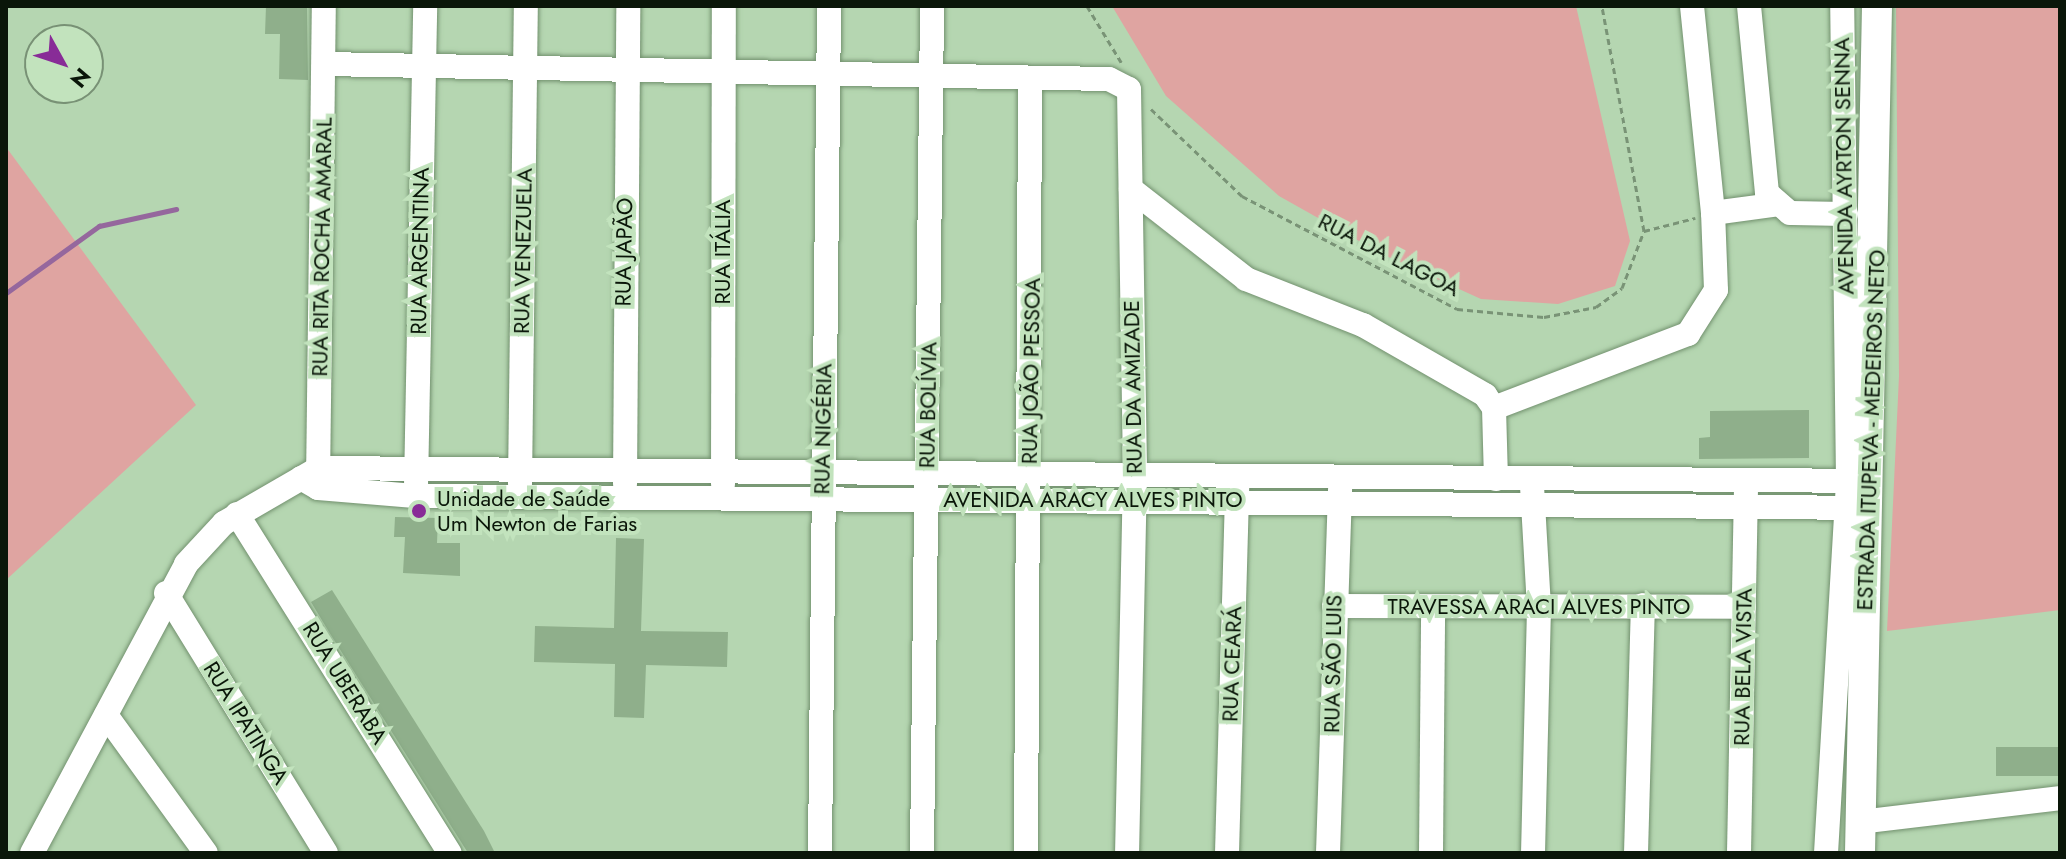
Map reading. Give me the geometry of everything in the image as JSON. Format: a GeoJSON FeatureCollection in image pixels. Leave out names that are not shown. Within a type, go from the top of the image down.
{"type":"FeatureCollection","features":[{"type":"Feature","properties":{"kind":"main road","name":"ESTRADA ITUPEVA - MEDEIROS NETO"},"geometry":{"type":"LineString","coordinates":[[1860,853],[1858,494],[1877,6]]}},
{"type":"Feature","properties":{"kind":"street","name":"RUA RITA ROCHA AMARAL"},"geometry":{"type":"LineString","coordinates":[[313,478],[324,6]]}},
{"type":"Feature","properties":{"kind":"street","name":"RUA ARGENTINA"},"geometry":{"type":"LineString","coordinates":[[415,496],[425,6]]}},
{"type":"Feature","properties":{"kind":"street","name":"RUA VENEZUELA"},"geometry":{"type":"LineString","coordinates":[[520,497],[526,6]]}},
{"type":"Feature","properties":{"kind":"street","name":"RUA JAPÃO"},"geometry":{"type":"LineString","coordinates":[[625,498],[628,6]]}},
{"type":"Feature","properties":{"kind":"street","name":"RUA ITÁLIA"},"geometry":{"type":"LineString","coordinates":[[723,498],[724,6]]}},
{"type":"Feature","properties":{"kind":"street","name":"RUA NIGÉRIA"},"geometry":{"type":"LineString","coordinates":[[820,853],[829,6]]}},
{"type":"Feature","properties":{"kind":"street","name":"RUA BOLÍVIA"},"geometry":{"type":"LineString","coordinates":[[922,853],[925,501],[934,76],[932,6]]}},
{"type":"Feature","properties":{"kind":"street"},"geometry":{"type":"LineString","coordinates":[[1494,408],[1688,334],[1716,290],[1713,213],[1692,6]]}},
{"type":"Feature","properties":{"kind":"street"},"geometry":{"type":"LineString","coordinates":[[1749,6],[1759,159],[1773,205]]}},
{"type":"Feature","properties":{"kind":"street","name":"AVENIDA AYRTON SENNA"},"geometry":{"type":"LineString","coordinates":[[1826,853],[1858,494],[1846,214],[1842,6]]}},
{"type":"Feature","properties":{"kind":"street"},"geometry":{"type":"LineString","coordinates":[[325,64],[723,71],[827,77],[934,76],[1030,80],[1118,76]]}},
{"type":"Feature","properties":{"kind":"street","name":"RUA DA AMIZADE"},"geometry":{"type":"LineString","coordinates":[[1118,76],[1133,96],[1131,189],[1135,501],[1127,853]]}},
{"type":"Feature","properties":{"kind":"street","name":"RUA JOÃO PESSOA"},"geometry":{"type":"LineString","coordinates":[[1026,853],[1030,80]]}},
{"type":"Feature","properties":{"kind":"street"},"geometry":{"type":"LineString","coordinates":[[1131,189],[1246,279],[1363,325],[1471,385],[1494,408],[1496,479]]}},
{"type":"Feature","properties":{"kind":"street"},"geometry":{"type":"LineString","coordinates":[[1713,213],[1773,205],[1790,213],[1846,214]]}},
{"type":"Feature","properties":{"kind":"street","name":"AVENIDA ARACY ALVES PINTO"},"geometry":{"type":"LineString","coordinates":[[313,478],[417,470],[1135,474],[1237,487],[1533,491],[1745,481],[1858,494]]}},
{"type":"Feature","properties":{"kind":"street"},"geometry":{"type":"LineString","coordinates":[[32,853],[106,715],[166,593],[210,535],[237,514],[313,478]]}},
{"type":"Feature","properties":{"kind":"street","name":"AVENIDA ARACY ALVES PINTO"},"geometry":{"type":"LineString","coordinates":[[313,478],[415,496],[723,498],[822,502],[1135,501],[1237,487]]}},
{"type":"Feature","properties":{"kind":"street","name":"AVENIDA ARACY ALVES PINTO"},"geometry":{"type":"LineString","coordinates":[[1340,488],[1496,479],[1533,491],[1747,508],[1858,494]]}},
{"type":"Feature","properties":{"kind":"street","name":"RUA BELA VISTA"},"geometry":{"type":"LineString","coordinates":[[1739,853],[1747,508],[1745,481]]}},
{"type":"Feature","properties":{"kind":"street","name":"RUA CEARÁ"},"geometry":{"type":"LineString","coordinates":[[1227,853],[1237,487]]}},
{"type":"Feature","properties":{"kind":"street","name":"RUA SÃO LUIS"},"geometry":{"type":"LineString","coordinates":[[1328,853],[1340,488]]}},
{"type":"Feature","properties":{"kind":"street"},"geometry":{"type":"LineString","coordinates":[[1533,491],[1539,608],[1533,853]]}},
{"type":"Feature","properties":{"kind":"street","name":"RUA UBERABA"},"geometry":{"type":"LineString","coordinates":[[237,514],[450,853]]}},
{"type":"Feature","properties":{"kind":"street","name":"RUA IPATINGA"},"geometry":{"type":"LineString","coordinates":[[166,593],[326,853]]}},
{"type":"Feature","properties":{"kind":"street"},"geometry":{"type":"LineString","coordinates":[[1636,853],[1643,605]]}},
{"type":"Feature","properties":{"kind":"street","name":"TRAVESSA ARACI ALVES PINTO"},"geometry":{"type":"LineString","coordinates":[[1334,606],[1433,609],[1643,605],[1744,607]]}},
{"type":"Feature","properties":{"kind":"street"},"geometry":{"type":"LineString","coordinates":[[1431,853],[1433,609]]}},
{"type":"Feature","properties":{"kind":"street"},"geometry":{"type":"LineString","coordinates":[[106,715],[206,853]]}},
{"type":"Feature","properties":{"kind":"street"},"geometry":{"type":"LineString","coordinates":[[1860,822],[2060,798]]}},
{"type":"Feature","properties":{"kind":"path"},"geometry":{"type":"LineString","coordinates":[[1087,6],[1118,76]]}},
{"type":"Feature","properties":{"kind":"path"},"geometry":{"type":"LineString","coordinates":[[1602,6],[1644,231],[1713,213]]}},
{"type":"Feature","properties":{"kind":"path","name":"RUA DA LAGOA"},"geometry":{"type":"LineString","coordinates":[[1144,98],[1242,196],[1457,309],[1544,317],[1596,307],[1622,288],[1644,231]]}},
{"type":"Feature","properties":{"kind":"shaded area"},"geometry":{"type":"Polygon","coordinates":[[[1112,6],[1576,6],[1630,241],[1615,286],[1558,304],[1481,299],[1384,255],[1279,196],[1166,96],[1112,6]]]}},
{"type":"Feature","properties":{"kind":"shaded area"},"geometry":{"type":"Polygon","coordinates":[[[1896,6],[2060,6],[2060,610],[1887,631],[1899,376],[1896,6]]]}},
{"type":"Feature","properties":{"kind":"shaded area"},"geometry":{"type":"Polygon","coordinates":[[[6,147],[196,405],[6,580],[6,147]]]}},
{"type":"Feature","properties":{"kind":"building"},"geometry":{"type":"Polygon","coordinates":[[[266,6],[307,6],[308,80],[279,79],[280,34],[265,34],[266,6]]]}},
{"type":"Feature","properties":{"kind":"building"},"geometry":{"type":"Polygon","coordinates":[[[1809,410],[1809,458],[1699,459],[1699,438],[1710,437],[1710,411],[1809,410]]]}},
{"type":"Feature","properties":{"kind":"building"},"geometry":{"type":"Polygon","coordinates":[[[395,517],[438,518],[437,543],[460,543],[460,576],[403,573],[405,537],[394,537],[395,517]]]}},
{"type":"Feature","properties":{"kind":"building"},"geometry":{"type":"Polygon","coordinates":[[[616,538],[644,539],[641,631],[728,632],[727,667],[646,665],[644,718],[614,717],[615,664],[534,662],[535,626],[614,628],[616,538]]]}},
{"type":"Feature","properties":{"kind":"building"},"geometry":{"type":"Polygon","coordinates":[[[332,590],[495,853],[468,853],[329,632],[311,602],[332,590]]]}},
{"type":"Feature","properties":{"kind":"building"},"geometry":{"type":"Polygon","coordinates":[[[1996,747],[2060,747],[2060,776],[1996,776],[1996,747]]]}},
{"type":"Feature","properties":{"kind":"waterway"},"geometry":{"type":"LineString","coordinates":[[6,293],[99,226],[176,209]]}},
{"type":"Feature","properties":{"kind":"place","name":"Unidade de Saúde Um Newton de Farias"},"geometry":{"type":"Point","coordinates":[419,511]}}]}
